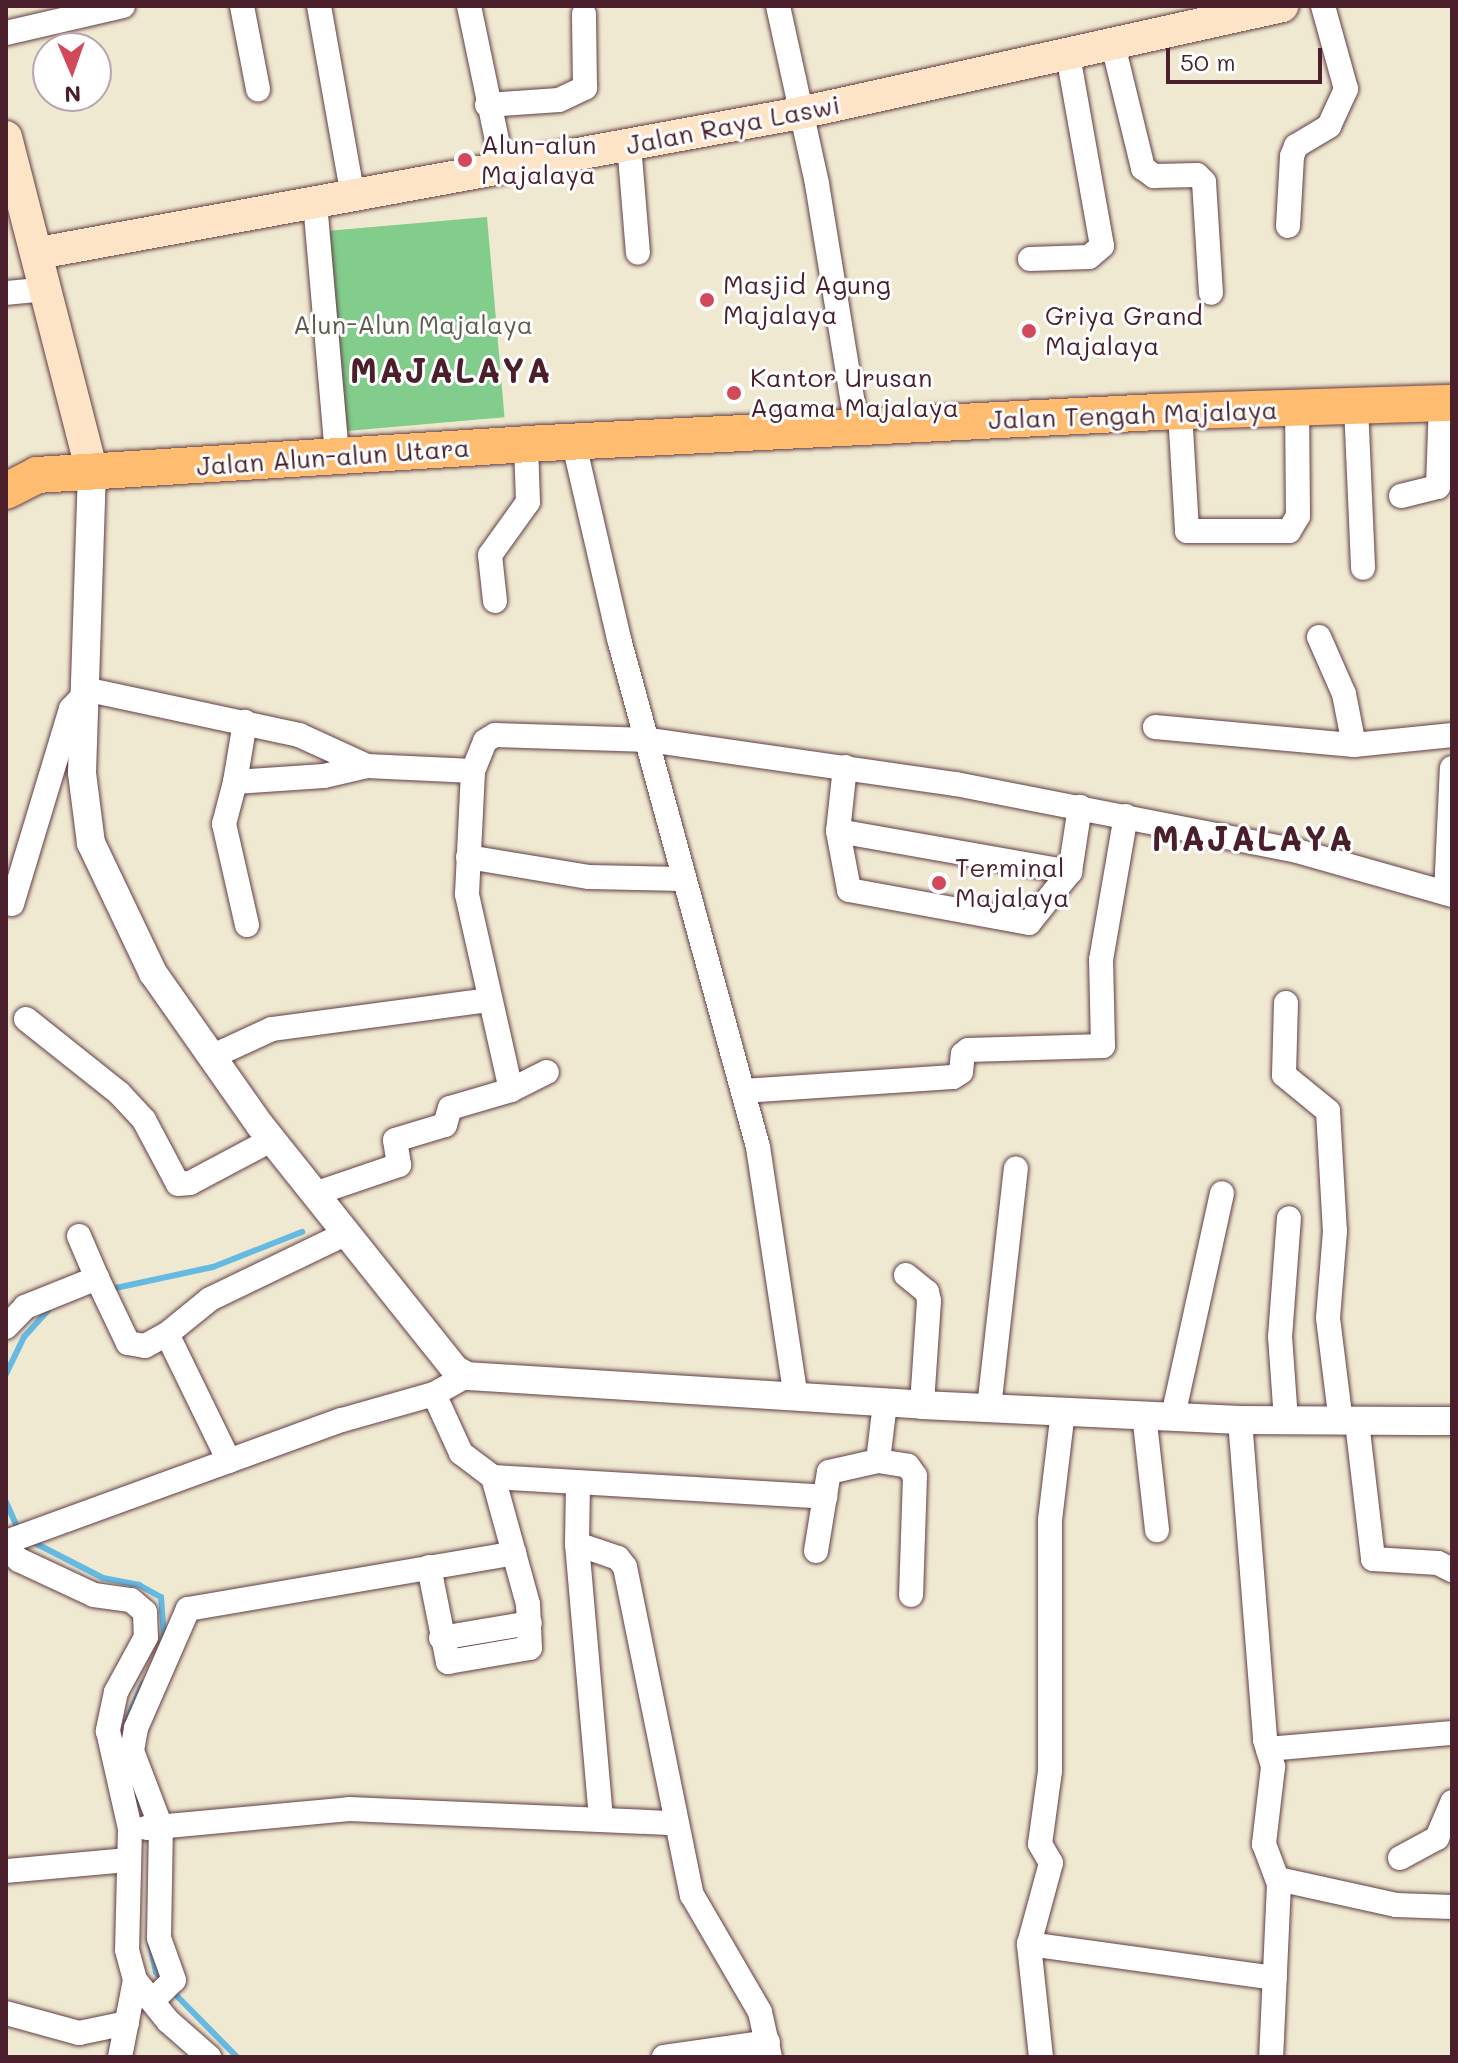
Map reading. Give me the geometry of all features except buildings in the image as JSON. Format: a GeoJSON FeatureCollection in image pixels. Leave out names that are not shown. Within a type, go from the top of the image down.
{"type":"FeatureCollection","features":[{"type":"Feature","properties":{"kind":"main road","name":"Jalan Raya Laswi"},"geometry":{"type":"LineString","coordinates":[[39,253],[800,113],[1068,56],[1282,6]]}},
{"type":"Feature","properties":{"kind":"main road"},"geometry":{"type":"LineString","coordinates":[[6,141],[48,289],[87,472]]}},
{"type":"Feature","properties":{"kind":"main road","name":"Jalan Tengah Majalaya"},"geometry":{"type":"LineString","coordinates":[[574,444],[1180,412],[1446,403]]}},
{"type":"Feature","properties":{"kind":"main road","name":"Jalan Alun-alun Utara"},"geometry":{"type":"LineString","coordinates":[[18,480],[87,472],[526,444],[574,444]]}},
{"type":"Feature","properties":{"kind":"street"},"geometry":{"type":"LineString","coordinates":[[6,33],[123,6]]}},
{"type":"Feature","properties":{"kind":"street"},"geometry":{"type":"LineString","coordinates":[[242,6],[258,89]]}},
{"type":"Feature","properties":{"kind":"street"},"geometry":{"type":"LineString","coordinates":[[319,6],[353,197]]}},
{"type":"Feature","properties":{"kind":"street"},"geometry":{"type":"LineString","coordinates":[[469,6],[487,105],[503,169]]}},
{"type":"Feature","properties":{"kind":"street"},"geometry":{"type":"LineString","coordinates":[[778,6],[857,429]]}},
{"type":"Feature","properties":{"kind":"street"},"geometry":{"type":"LineString","coordinates":[[1288,226],[1292,156],[1296,146],[1329,126],[1346,89],[1323,6]]}},
{"type":"Feature","properties":{"kind":"street"},"geometry":{"type":"LineString","coordinates":[[487,105],[559,100],[585,88],[584,14]]}},
{"type":"Feature","properties":{"kind":"street"},"geometry":{"type":"LineString","coordinates":[[1113,45],[1143,168],[1154,176],[1197,175],[1204,182],[1211,293]]}},
{"type":"Feature","properties":{"kind":"street"},"geometry":{"type":"LineString","coordinates":[[1030,259],[1089,257],[1102,246],[1068,56]]}},
{"type":"Feature","properties":{"kind":"street"},"geometry":{"type":"LineString","coordinates":[[629,144],[638,253]]}},
{"type":"Feature","properties":{"kind":"street"},"geometry":{"type":"LineString","coordinates":[[315,203],[337,456]]}},
{"type":"Feature","properties":{"kind":"street"},"geometry":{"type":"LineString","coordinates":[[6,293],[48,289]]}},
{"type":"Feature","properties":{"kind":"street"},"geometry":{"type":"LineString","coordinates":[[1401,496],[1438,487],[1446,403]]}},
{"type":"Feature","properties":{"kind":"street"},"geometry":{"type":"LineString","coordinates":[[1356,406],[1363,568]]}},
{"type":"Feature","properties":{"kind":"street"},"geometry":{"type":"LineString","coordinates":[[1180,412],[1187,531],[1289,531],[1297,522],[1297,408]]}},
{"type":"Feature","properties":{"kind":"street"},"geometry":{"type":"LineString","coordinates":[[495,601],[490,555],[528,502],[526,444]]}},
{"type":"Feature","properties":{"kind":"street"},"geometry":{"type":"LineString","coordinates":[[574,444],[683,879],[758,1147],[796,1397]]}},
{"type":"Feature","properties":{"kind":"street"},"geometry":{"type":"LineString","coordinates":[[87,472],[89,690],[82,784],[91,843],[153,973],[271,1140],[448,1363],[467,1376],[885,1403],[1240,1420],[1452,1421]]}},
{"type":"Feature","properties":{"kind":"street"},"geometry":{"type":"LineString","coordinates":[[1319,637],[1344,694],[1354,745]]}},
{"type":"Feature","properties":{"kind":"street"},"geometry":{"type":"LineString","coordinates":[[89,690],[299,735],[367,766]]}},
{"type":"Feature","properties":{"kind":"street"},"geometry":{"type":"LineString","coordinates":[[12,904],[71,709],[89,690]]}},
{"type":"Feature","properties":{"kind":"street"},"geometry":{"type":"LineString","coordinates":[[245,722],[224,824],[247,925]]}},
{"type":"Feature","properties":{"kind":"street"},"geometry":{"type":"LineString","coordinates":[[1155,727],[1354,745],[1452,735]]}},
{"type":"Feature","properties":{"kind":"street"},"geometry":{"type":"LineString","coordinates":[[511,1090],[467,894],[473,771],[485,741],[495,735],[649,740],[845,767],[1080,807],[1297,851],[1449,894],[1452,768]]}},
{"type":"Feature","properties":{"kind":"street"},"geometry":{"type":"LineString","coordinates":[[235,782],[324,776],[367,766],[473,771]]}},
{"type":"Feature","properties":{"kind":"street"},"geometry":{"type":"LineString","coordinates":[[845,767],[838,831],[852,892],[1029,923],[1070,872],[1080,807]]}},
{"type":"Feature","properties":{"kind":"street"},"geometry":{"type":"LineString","coordinates":[[743,1091],[953,1077],[961,1072],[968,1050],[1103,1046],[1101,960],[1126,816]]}},
{"type":"Feature","properties":{"kind":"street"},"geometry":{"type":"LineString","coordinates":[[838,831],[1070,872]]}},
{"type":"Feature","properties":{"kind":"street"},"geometry":{"type":"LineString","coordinates":[[468,857],[589,877],[683,879]]}},
{"type":"Feature","properties":{"kind":"street"},"geometry":{"type":"LineString","coordinates":[[211,1057],[272,1029],[489,1000]]}},
{"type":"Feature","properties":{"kind":"street"},"geometry":{"type":"LineString","coordinates":[[1286,1003],[1284,1075],[1328,1111],[1335,1231],[1328,1318],[1373,1559],[1379,1564],[1438,1563],[1452,1570]]}},
{"type":"Feature","properties":{"kind":"street"},"geometry":{"type":"LineString","coordinates":[[26,1019],[119,1093],[144,1120],[178,1184],[190,1183],[271,1140]]}},
{"type":"Feature","properties":{"kind":"street"},"geometry":{"type":"LineString","coordinates":[[314,1194],[399,1165],[395,1140],[445,1124],[450,1108],[511,1090],[547,1072]]}},
{"type":"Feature","properties":{"kind":"street"},"geometry":{"type":"LineString","coordinates":[[989,1408],[1016,1169]]}},
{"type":"Feature","properties":{"kind":"street"},"geometry":{"type":"LineString","coordinates":[[1173,1416],[1222,1193]]}},
{"type":"Feature","properties":{"kind":"street"},"geometry":{"type":"LineString","coordinates":[[1286,1420],[1280,1311],[1289,1218]]}},
{"type":"Feature","properties":{"kind":"street"},"geometry":{"type":"LineString","coordinates":[[79,1236],[128,1343],[145,1346],[167,1334],[210,1299],[345,1234]]}},
{"type":"Feature","properties":{"kind":"street"},"geometry":{"type":"LineString","coordinates":[[906,1275],[927,1292],[929,1301],[922,1405]]}},
{"type":"Feature","properties":{"kind":"street"},"geometry":{"type":"LineString","coordinates":[[6,1327],[25,1307],[101,1287]]}},
{"type":"Feature","properties":{"kind":"street"},"geometry":{"type":"LineString","coordinates":[[167,1334],[229,1461]]}},
{"type":"Feature","properties":{"kind":"street"},"geometry":{"type":"LineString","coordinates":[[120,2057],[135,1980],[127,1950],[126,1860],[144,1828],[108,1731],[116,1692],[146,1637],[145,1612],[131,1600],[94,1595],[19,1560],[16,1540],[229,1461],[434,1394],[467,1376]]}},
{"type":"Feature","properties":{"kind":"street"},"geometry":{"type":"LineString","coordinates":[[434,1394],[461,1453],[493,1477],[578,1485],[825,1497]]}},
{"type":"Feature","properties":{"kind":"street"},"geometry":{"type":"LineString","coordinates":[[878,1461],[885,1403]]}},
{"type":"Feature","properties":{"kind":"street"},"geometry":{"type":"LineString","coordinates":[[1041,2057],[1029,1944],[1051,1863],[1040,1844],[1050,1771],[1050,1520],[1063,1411]]}},
{"type":"Feature","properties":{"kind":"street"},"geometry":{"type":"LineString","coordinates":[[1144,1414],[1157,1530]]}},
{"type":"Feature","properties":{"kind":"street"},"geometry":{"type":"LineString","coordinates":[[1240,1420],[1268,1749],[1273,1767],[1264,1844],[1278,1879],[1271,2057]]}},
{"type":"Feature","properties":{"kind":"street"},"geometry":{"type":"LineString","coordinates":[[816,1551],[831,1469],[878,1461],[908,1466],[915,1476],[911,1595]]}},
{"type":"Feature","properties":{"kind":"street"},"geometry":{"type":"LineString","coordinates":[[429,1567],[441,1638],[530,1623],[493,1477]]}},
{"type":"Feature","properties":{"kind":"street"},"geometry":{"type":"LineString","coordinates":[[578,1485],[577,1544],[601,1819]]}},
{"type":"Feature","properties":{"kind":"street"},"geometry":{"type":"LineString","coordinates":[[577,1544],[618,1558],[625,1567],[674,1823],[692,1895],[760,2012],[769,2049],[664,2057]]}},
{"type":"Feature","properties":{"kind":"street"},"geometry":{"type":"LineString","coordinates":[[160,1993],[159,1938],[132,1751],[144,1705],[188,1609],[514,1553]]}},
{"type":"Feature","properties":{"kind":"street"},"geometry":{"type":"LineString","coordinates":[[1268,1749],[1452,1733]]}},
{"type":"Feature","properties":{"kind":"street"},"geometry":{"type":"LineString","coordinates":[[1400,1858],[1437,1838],[1452,1802]]}},
{"type":"Feature","properties":{"kind":"street"},"geometry":{"type":"LineString","coordinates":[[144,1828],[349,1809],[674,1823]]}},
{"type":"Feature","properties":{"kind":"street"},"geometry":{"type":"LineString","coordinates":[[6,1871],[126,1860]]}},
{"type":"Feature","properties":{"kind":"street"},"geometry":{"type":"LineString","coordinates":[[1278,1879],[1396,1905],[1452,1907]]}},
{"type":"Feature","properties":{"kind":"street"},"geometry":{"type":"LineString","coordinates":[[1029,1944],[1275,1978]]}},
{"type":"Feature","properties":{"kind":"street"},"geometry":{"type":"LineString","coordinates":[[135,1980],[160,1993],[209,2057]]}},
{"type":"Feature","properties":{"kind":"street"},"geometry":{"type":"LineString","coordinates":[[6,2013],[79,2033],[127,2023]]}},
{"type":"Feature","properties":{"kind":"green space","name":"Alun-Alun Majalaya"},"geometry":{"type":"Polygon","coordinates":[[[487,217],[505,417],[338,432],[321,232],[487,217]]]}},
{"type":"Feature","properties":{"kind":"waterway"},"geometry":{"type":"LineString","coordinates":[[111,1289],[213,1267],[302,1232]]}},
{"type":"Feature","properties":{"kind":"waterway"},"geometry":{"type":"LineString","coordinates":[[6,1374],[24,1337],[48,1310]]}},
{"type":"Feature","properties":{"kind":"waterway"},"geometry":{"type":"LineString","coordinates":[[6,1502],[19,1531]]}},
{"type":"Feature","properties":{"kind":"waterway"},"geometry":{"type":"LineString","coordinates":[[31,1541],[103,1578],[139,1585],[161,1597],[164,1637]]}},
{"type":"Feature","properties":{"kind":"waterway"},"geometry":{"type":"LineString","coordinates":[[127,1720],[143,1683]]}},
{"type":"Feature","properties":{"kind":"waterway"},"geometry":{"type":"LineString","coordinates":[[149,1939],[156,1972],[165,1983]]}},
{"type":"Feature","properties":{"kind":"waterway"},"geometry":{"type":"LineString","coordinates":[[173,1992],[237,2057]]}},
{"type":"Feature","properties":{"kind":"place","name":"Alun-alun Majalaya"},"geometry":{"type":"Point","coordinates":[465,160]}},
{"type":"Feature","properties":{"kind":"place","name":"Masjid Agung Majalaya"},"geometry":{"type":"Point","coordinates":[707,300]}},
{"type":"Feature","properties":{"kind":"place","name":"Griya Grand Majalaya"},"geometry":{"type":"Point","coordinates":[1029,331]}},
{"type":"Feature","properties":{"kind":"place","name":"Kantor Urusan Agama Majalaya"},"geometry":{"type":"Point","coordinates":[734,393]}},
{"type":"Feature","properties":{"kind":"place","name":"Terminal Majalaya"},"geometry":{"type":"Point","coordinates":[939,883]}},
{"type":"Feature","properties":{"kind":"district","name":"MAJALAYA"},"geometry":{"type":"Point","coordinates":[451,370]}},
{"type":"Feature","properties":{"kind":"district","name":"MAJALAYA"},"geometry":{"type":"Point","coordinates":[1253,838]}}]}
